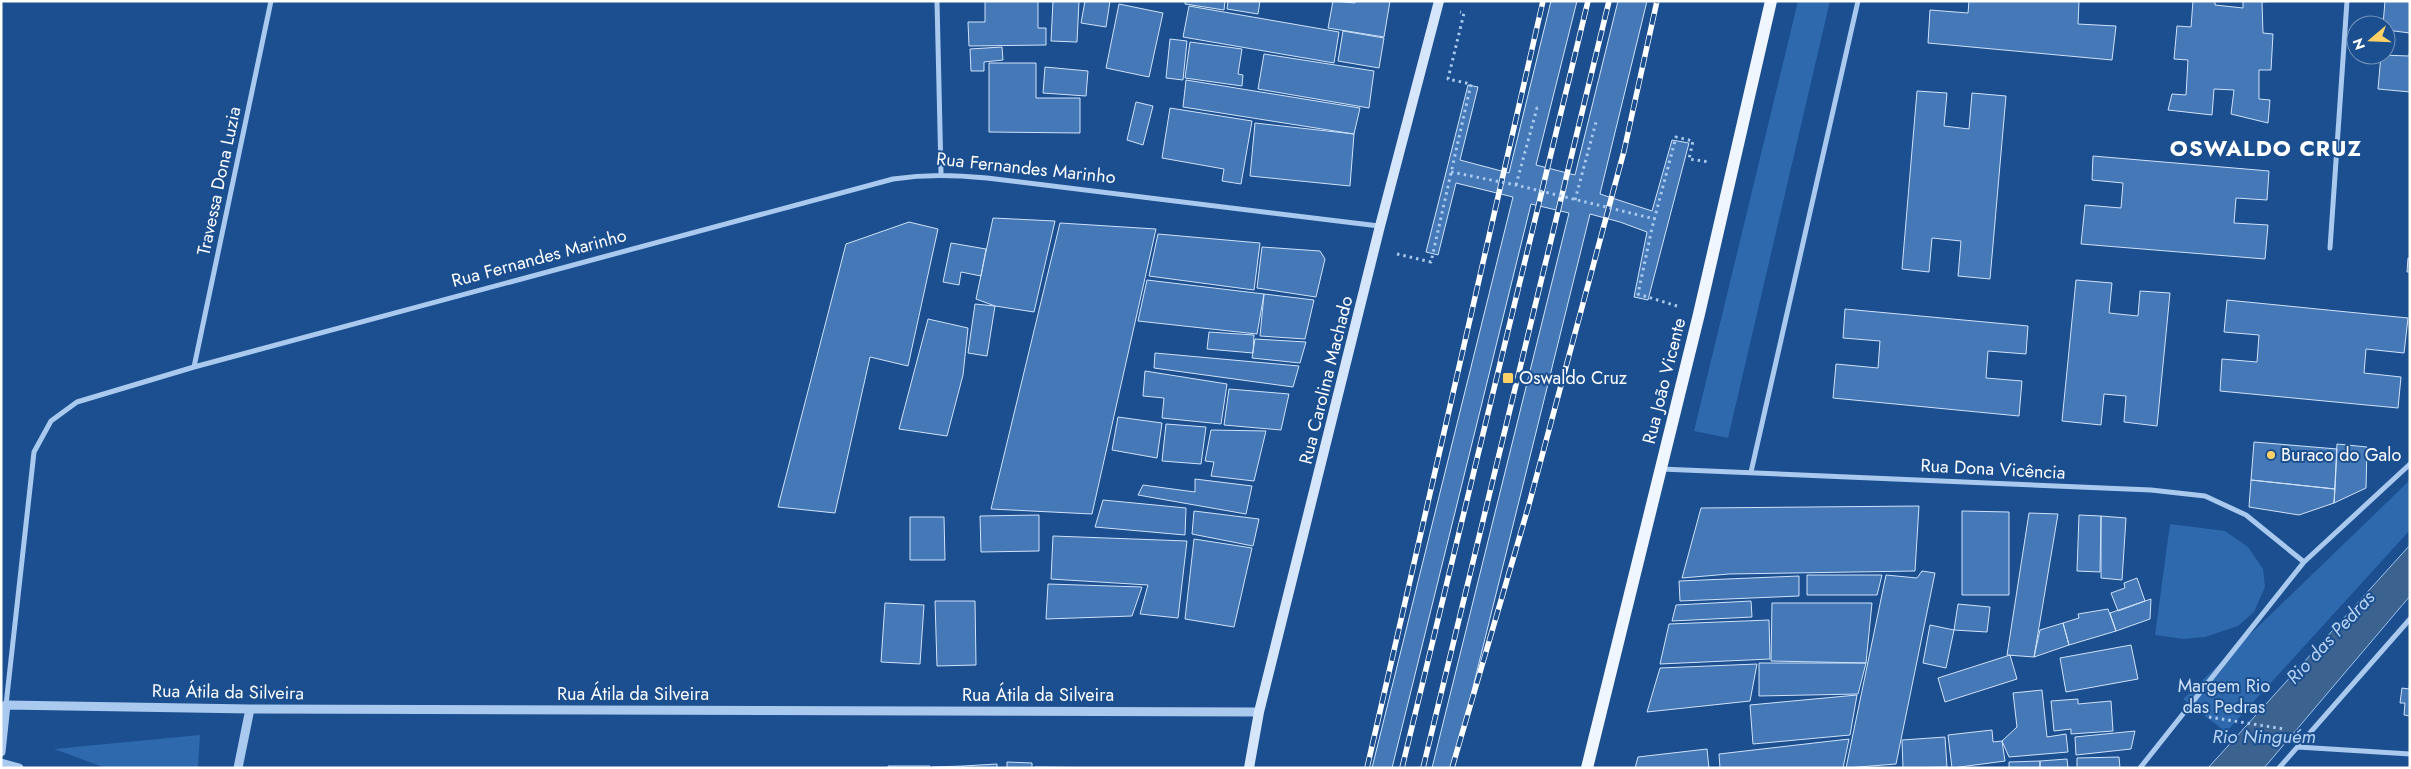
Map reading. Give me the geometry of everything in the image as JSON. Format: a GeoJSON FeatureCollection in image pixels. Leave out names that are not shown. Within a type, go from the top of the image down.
{"type":"FeatureCollection","features":[{"type":"Feature","properties":{"kind":"main road","name":"Rua João Vicente"},"geometry":{"type":"LineString","coordinates":[[1587,768],[1698,314],[1771,1]]}},
{"type":"Feature","properties":{"kind":"main road","name":"Rua Carolina Machado"},"geometry":{"type":"LineString","coordinates":[[1249,768],[1259,712],[1380,226],[1439,4]]}},
{"type":"Feature","properties":{"kind":"street","name":"Travessa Dona Luzia"},"geometry":{"type":"LineString","coordinates":[[194,367],[271,1]]}},
{"type":"Feature","properties":{"kind":"street"},"geometry":{"type":"LineString","coordinates":[[937,1],[941,173]]}},
{"type":"Feature","properties":{"kind":"street"},"geometry":{"type":"LineString","coordinates":[[1751,472],[1858,1]]}},
{"type":"Feature","properties":{"kind":"street"},"geometry":{"type":"LineString","coordinates":[[2330,248],[2347,1]]}},
{"type":"Feature","properties":{"kind":"street","name":"Rua Fernandes Marinho"},"geometry":{"type":"LineString","coordinates":[[1,752],[34,452],[51,421],[77,402],[194,367],[893,179],[941,173],[1380,226]]}},
{"type":"Feature","properties":{"kind":"street"},"geometry":{"type":"LineString","coordinates":[[2140,768],[2304,562],[2410,464]]}},
{"type":"Feature","properties":{"kind":"street","name":"Rua Dona Vicência"},"geometry":{"type":"LineString","coordinates":[[1660,469],[2151,490],[2205,496],[2246,515],[2304,562]]}},
{"type":"Feature","properties":{"kind":"street"},"geometry":{"type":"LineString","coordinates":[[2280,768],[2410,619]]}},
{"type":"Feature","properties":{"kind":"street","name":"Rua Átila da Silveira"},"geometry":{"type":"LineString","coordinates":[[6,705],[250,708],[1259,712]]}},
{"type":"Feature","properties":{"kind":"street"},"geometry":{"type":"LineString","coordinates":[[238,768],[250,708]]}},
{"type":"Feature","properties":{"kind":"street"},"geometry":{"type":"LineString","coordinates":[[2298,747],[2410,754]]}},
{"type":"Feature","properties":{"kind":"street"},"geometry":{"type":"LineString","coordinates":[[1,763],[19,768]]}},
{"type":"Feature","properties":{"kind":"path"},"geometry":{"type":"LineString","coordinates":[[1375,248],[1431,262],[1471,84],[1448,79],[1464,12],[1439,4]]}},
{"type":"Feature","properties":{"kind":"path"},"geometry":{"type":"LineString","coordinates":[[1516,185],[1537,108],[1541,108]]}},
{"type":"Feature","properties":{"kind":"path"},"geometry":{"type":"LineString","coordinates":[[1575,200],[1596,122],[1598,123]]}},
{"type":"Feature","properties":{"kind":"path"},"geometry":{"type":"LineString","coordinates":[[1698,314],[1638,294],[1655,219],[1676,137],[1693,141],[1689,160],[1732,166]]}},
{"type":"Feature","properties":{"kind":"path"},"geometry":{"type":"LineString","coordinates":[[1451,172],[1516,185],[1655,219]]}},
{"type":"Feature","properties":{"kind":"path"},"geometry":{"type":"LineString","coordinates":[[2200,716],[2286,729]]}},
{"type":"Feature","properties":{"kind":"green space"},"geometry":{"type":"Polygon","coordinates":[[[1798,1],[1830,1],[1728,438],[1694,431],[1798,1]]]}},
{"type":"Feature","properties":{"kind":"green space","name":"Margem Rio das Pedras"},"geometry":{"type":"Polygon","coordinates":[[[2410,480],[2410,530],[2226,732],[2183,699],[2410,480]]]}},
{"type":"Feature","properties":{"kind":"green space"},"geometry":{"type":"Polygon","coordinates":[[[2170,524],[2225,531],[2248,547],[2263,569],[2265,587],[2254,612],[2238,626],[2205,637],[2183,639],[2155,635],[2170,524]]]}},
{"type":"Feature","properties":{"kind":"green space"},"geometry":{"type":"Polygon","coordinates":[[[200,735],[198,768],[106,768],[54,749],[200,735]]]}},
{"type":"Feature","properties":{"kind":"water","name":"Rio Ninguém"},"geometry":{"type":"Polygon","coordinates":[[[2410,545],[2410,596],[2264,768],[2208,768],[2410,545]]]}},
{"type":"Feature","properties":{"kind":"building"},"geometry":{"type":"Polygon","coordinates":[[[985,1],[1038,1],[1038,28],[1046,28],[1046,45],[969,46],[968,22],[985,22],[985,1]]]}},
{"type":"Feature","properties":{"kind":"building"},"geometry":{"type":"Polygon","coordinates":[[[1053,1],[1079,1],[1077,42],[1051,41],[1053,1]]]}},
{"type":"Feature","properties":{"kind":"building"},"geometry":{"type":"Polygon","coordinates":[[[1085,1],[1110,1],[1106,27],[1081,23],[1085,1]]]}},
{"type":"Feature","properties":{"kind":"building"},"geometry":{"type":"Polygon","coordinates":[[[1185,1],[1225,1],[1224,10],[1185,4],[1185,1]]]}},
{"type":"Feature","properties":{"kind":"building"},"geometry":{"type":"Polygon","coordinates":[[[1228,1],[1260,1],[1258,14],[1227,9],[1228,1]]]}},
{"type":"Feature","properties":{"kind":"building"},"geometry":{"type":"Polygon","coordinates":[[[1333,1],[1355,3],[1355,1],[1390,1],[1384,37],[1328,28],[1333,1]]]}},
{"type":"Feature","properties":{"kind":"building"},"geometry":{"type":"Polygon","coordinates":[[[1551,1],[1577,1],[1536,165],[1575,175],[1618,1],[1647,1],[1600,194],[1652,211],[1672,140],[1689,143],[1648,300],[1634,297],[1647,232],[1590,214],[1453,768],[1432,768],[1569,213],[1531,204],[1392,768],[1372,768],[1513,197],[1456,183],[1438,255],[1426,252],[1468,85],[1478,87],[1460,160],[1509,173],[1551,1]]]}},
{"type":"Feature","properties":{"kind":"building"},"geometry":{"type":"Polygon","coordinates":[[[1969,1],[2079,1],[2078,24],[2116,26],[2112,60],[1928,43],[1930,10],[1968,13],[1969,1]]]}},
{"type":"Feature","properties":{"kind":"building"},"geometry":{"type":"Polygon","coordinates":[[[2193,1],[2215,1],[2215,5],[2243,8],[2243,1],[2276,1],[2262,2],[2263,33],[2273,34],[2271,70],[2259,70],[2259,99],[2270,100],[2268,123],[2231,114],[2234,90],[2214,89],[2212,115],[2168,110],[2172,94],[2186,95],[2188,60],[2174,59],[2177,26],[2191,27],[2193,1]]]}},
{"type":"Feature","properties":{"kind":"building"},"geometry":{"type":"Polygon","coordinates":[[[2385,1],[2410,1],[2410,33],[2396,31],[2396,15],[2384,15],[2385,1]]]}},
{"type":"Feature","properties":{"kind":"building"},"geometry":{"type":"Polygon","coordinates":[[[1119,4],[1163,13],[1149,77],[1106,68],[1119,4]]]}},
{"type":"Feature","properties":{"kind":"building"},"geometry":{"type":"Polygon","coordinates":[[[1189,6],[1339,32],[1334,63],[1183,37],[1189,6]]]}},
{"type":"Feature","properties":{"kind":"building"},"geometry":{"type":"Polygon","coordinates":[[[1343,31],[1384,38],[1379,68],[1338,61],[1343,31]]]}},
{"type":"Feature","properties":{"kind":"building"},"geometry":{"type":"Polygon","coordinates":[[[1170,39],[1187,41],[1183,80],[1166,78],[1170,39]]]}},
{"type":"Feature","properties":{"kind":"building"},"geometry":{"type":"Polygon","coordinates":[[[1190,42],[1242,49],[1238,74],[1243,75],[1242,86],[1185,78],[1190,42]]]}},
{"type":"Feature","properties":{"kind":"building"},"geometry":{"type":"Polygon","coordinates":[[[1002,47],[1003,60],[984,62],[984,71],[971,71],[970,49],[1002,47]]]}},
{"type":"Feature","properties":{"kind":"building"},"geometry":{"type":"Polygon","coordinates":[[[2410,47],[2410,92],[2378,89],[2380,65],[2396,65],[2396,56],[2409,56],[2410,47]]]}},
{"type":"Feature","properties":{"kind":"building"},"geometry":{"type":"Polygon","coordinates":[[[1264,54],[1374,71],[1369,108],[1258,89],[1264,54]]]}},
{"type":"Feature","properties":{"kind":"building"},"geometry":{"type":"Polygon","coordinates":[[[989,63],[1036,63],[1036,98],[1080,98],[1080,133],[989,132],[989,63]]]}},
{"type":"Feature","properties":{"kind":"building"},"geometry":{"type":"Polygon","coordinates":[[[1045,67],[1088,71],[1086,96],[1043,93],[1045,67]]]}},
{"type":"Feature","properties":{"kind":"building"},"geometry":{"type":"Polygon","coordinates":[[[1186,80],[1360,108],[1354,134],[1183,107],[1186,80]]]}},
{"type":"Feature","properties":{"kind":"building"},"geometry":{"type":"Polygon","coordinates":[[[1917,91],[1947,93],[1944,126],[1969,129],[1972,93],[2006,96],[1990,279],[1958,276],[1961,241],[1932,238],[1929,272],[1902,269],[1917,91]]]}},
{"type":"Feature","properties":{"kind":"building"},"geometry":{"type":"Polygon","coordinates":[[[1136,102],[1153,106],[1143,145],[1127,140],[1136,102]]]}},
{"type":"Feature","properties":{"kind":"building"},"geometry":{"type":"Polygon","coordinates":[[[1170,108],[1252,121],[1241,184],[1222,181],[1224,169],[1162,158],[1170,108]]]}},
{"type":"Feature","properties":{"kind":"building"},"geometry":{"type":"Polygon","coordinates":[[[1255,123],[1354,134],[1350,186],[1250,176],[1255,123]]]}},
{"type":"Feature","properties":{"kind":"building"},"geometry":{"type":"Polygon","coordinates":[[[2093,156],[2269,171],[2267,200],[2236,198],[2234,223],[2268,225],[2265,259],[2081,244],[2085,205],[2121,208],[2123,183],[2092,180],[2093,156]]]}},
{"type":"Feature","properties":{"kind":"building"},"geometry":{"type":"Polygon","coordinates":[[[993,218],[1055,221],[1034,312],[995,306],[976,299],[993,218]]]}},
{"type":"Feature","properties":{"kind":"building"},"geometry":{"type":"Polygon","coordinates":[[[909,222],[938,229],[908,366],[870,357],[835,513],[778,507],[846,244],[909,222]]]}},
{"type":"Feature","properties":{"kind":"building"},"geometry":{"type":"Polygon","coordinates":[[[1060,223],[1156,229],[1092,514],[991,509],[1060,223]]]}},
{"type":"Feature","properties":{"kind":"building"},"geometry":{"type":"Polygon","coordinates":[[[1158,234],[1260,243],[1254,290],[1149,276],[1158,234]]]}},
{"type":"Feature","properties":{"kind":"building"},"geometry":{"type":"Polygon","coordinates":[[[951,243],[986,249],[981,276],[961,272],[959,285],[943,282],[951,243]]]}},
{"type":"Feature","properties":{"kind":"building"},"geometry":{"type":"Polygon","coordinates":[[[1262,247],[1320,251],[1325,259],[1316,297],[1257,288],[1262,247]]]}},
{"type":"Feature","properties":{"kind":"building"},"geometry":{"type":"Polygon","coordinates":[[[2408,258],[2410,259],[2410,272],[2407,272],[2408,258]]]}},
{"type":"Feature","properties":{"kind":"building"},"geometry":{"type":"Polygon","coordinates":[[[1147,280],[1264,294],[1257,334],[1138,321],[1147,280]]]}},
{"type":"Feature","properties":{"kind":"building"},"geometry":{"type":"Polygon","coordinates":[[[2076,280],[2112,283],[2109,313],[2138,316],[2140,291],[2170,293],[2157,426],[2124,422],[2126,396],[2104,394],[2101,425],[2062,421],[2076,280]]]}},
{"type":"Feature","properties":{"kind":"building"},"geometry":{"type":"Polygon","coordinates":[[[1264,294],[1314,300],[1305,339],[1260,336],[1264,294]]]}},
{"type":"Feature","properties":{"kind":"building"},"geometry":{"type":"Polygon","coordinates":[[[2227,300],[2408,318],[2404,353],[2366,349],[2364,373],[2401,377],[2398,408],[2220,391],[2222,359],[2257,362],[2259,335],[2224,332],[2227,300]]]}},
{"type":"Feature","properties":{"kind":"building"},"geometry":{"type":"Polygon","coordinates":[[[975,304],[995,306],[987,356],[968,353],[975,304]]]}},
{"type":"Feature","properties":{"kind":"building"},"geometry":{"type":"Polygon","coordinates":[[[1845,309],[2028,326],[2026,354],[1988,351],[1986,378],[2022,381],[2019,416],[1833,398],[1836,364],[1878,368],[1880,341],[1843,338],[1845,309]]]}},
{"type":"Feature","properties":{"kind":"building"},"geometry":{"type":"Polygon","coordinates":[[[928,319],[968,328],[963,375],[947,436],[899,429],[928,319]]]}},
{"type":"Feature","properties":{"kind":"building"},"geometry":{"type":"Polygon","coordinates":[[[1209,332],[1254,335],[1253,353],[1207,349],[1209,332]]]}},
{"type":"Feature","properties":{"kind":"building"},"geometry":{"type":"Polygon","coordinates":[[[1255,339],[1306,342],[1300,363],[1252,358],[1255,339]]]}},
{"type":"Feature","properties":{"kind":"building"},"geometry":{"type":"Polygon","coordinates":[[[1155,353],[1299,366],[1293,387],[1154,368],[1155,353]]]}},
{"type":"Feature","properties":{"kind":"building"},"geometry":{"type":"Polygon","coordinates":[[[1145,371],[1227,384],[1221,424],[1162,418],[1164,398],[1143,396],[1145,371]]]}},
{"type":"Feature","properties":{"kind":"building"},"geometry":{"type":"Polygon","coordinates":[[[1229,389],[1289,394],[1281,430],[1224,425],[1229,389]]]}},
{"type":"Feature","properties":{"kind":"building"},"geometry":{"type":"Polygon","coordinates":[[[1118,417],[1162,423],[1157,458],[1112,450],[1118,417]]]}},
{"type":"Feature","properties":{"kind":"building"},"geometry":{"type":"Polygon","coordinates":[[[1166,424],[1206,427],[1201,464],[1162,461],[1166,424]]]}},
{"type":"Feature","properties":{"kind":"building"},"geometry":{"type":"Polygon","coordinates":[[[1211,430],[1266,431],[1254,481],[1211,476],[1214,462],[1205,461],[1211,430]]]}},
{"type":"Feature","properties":{"kind":"building"},"geometry":{"type":"Polygon","coordinates":[[[2254,442],[2337,449],[2335,489],[2251,480],[2254,442]]]}},
{"type":"Feature","properties":{"kind":"building"},"geometry":{"type":"Polygon","coordinates":[[[2337,444],[2367,447],[2366,488],[2334,503],[2337,444]]]}},
{"type":"Feature","properties":{"kind":"building"},"geometry":{"type":"Polygon","coordinates":[[[1195,479],[1252,486],[1246,514],[1138,495],[1143,485],[1195,492],[1195,479]]]}},
{"type":"Feature","properties":{"kind":"building"},"geometry":{"type":"Polygon","coordinates":[[[2251,480],[2335,489],[2334,503],[2299,515],[2249,507],[2251,480]]]}},
{"type":"Feature","properties":{"kind":"building"},"geometry":{"type":"Polygon","coordinates":[[[1103,500],[1186,508],[1185,535],[1095,527],[1103,500]]]}},
{"type":"Feature","properties":{"kind":"building"},"geometry":{"type":"Polygon","coordinates":[[[1919,506],[1915,571],[1729,574],[1682,578],[1701,508],[1919,506]]]}},
{"type":"Feature","properties":{"kind":"building"},"geometry":{"type":"Polygon","coordinates":[[[1194,511],[1259,519],[1253,546],[1192,534],[1194,511]]]}},
{"type":"Feature","properties":{"kind":"building"},"geometry":{"type":"Polygon","coordinates":[[[1962,511],[2009,512],[2009,595],[1962,595],[1962,511]]]}},
{"type":"Feature","properties":{"kind":"building"},"geometry":{"type":"Polygon","coordinates":[[[2029,513],[2058,514],[2034,657],[2007,655],[2029,513]]]}},
{"type":"Feature","properties":{"kind":"building"},"geometry":{"type":"Polygon","coordinates":[[[1039,515],[1039,551],[981,552],[980,516],[1039,515]]]}},
{"type":"Feature","properties":{"kind":"building"},"geometry":{"type":"Polygon","coordinates":[[[2079,515],[2101,516],[2100,572],[2077,571],[2079,515]]]}},
{"type":"Feature","properties":{"kind":"building"},"geometry":{"type":"Polygon","coordinates":[[[2101,516],[2126,518],[2122,580],[2101,578],[2101,516]]]}},
{"type":"Feature","properties":{"kind":"building"},"geometry":{"type":"Polygon","coordinates":[[[910,517],[944,517],[945,560],[910,560],[910,517]]]}},
{"type":"Feature","properties":{"kind":"building"},"geometry":{"type":"Polygon","coordinates":[[[1053,536],[1187,541],[1178,618],[1140,614],[1148,585],[1051,579],[1053,536]]]}},
{"type":"Feature","properties":{"kind":"building"},"geometry":{"type":"Polygon","coordinates":[[[1194,539],[1252,548],[1234,627],[1185,619],[1194,539]]]}},
{"type":"Feature","properties":{"kind":"building"},"geometry":{"type":"Polygon","coordinates":[[[1922,571],[1935,573],[1896,764],[1846,768],[1886,575],[1917,578],[1922,571]]]}},
{"type":"Feature","properties":{"kind":"building"},"geometry":{"type":"Polygon","coordinates":[[[1807,575],[1882,575],[1877,595],[1807,595],[1807,575]]]}},
{"type":"Feature","properties":{"kind":"building"},"geometry":{"type":"Polygon","coordinates":[[[1799,576],[1799,596],[1680,601],[1679,581],[1799,576]]]}},
{"type":"Feature","properties":{"kind":"building"},"geometry":{"type":"Polygon","coordinates":[[[2137,578],[2145,601],[2118,611],[2111,593],[2125,588],[2124,583],[2137,578]]]}},
{"type":"Feature","properties":{"kind":"building"},"geometry":{"type":"Polygon","coordinates":[[[1048,584],[1142,587],[1132,616],[1046,619],[1048,584]]]}},
{"type":"Feature","properties":{"kind":"building"},"geometry":{"type":"Polygon","coordinates":[[[2151,599],[2150,619],[2116,631],[2110,613],[2151,599]]]}},
{"type":"Feature","properties":{"kind":"building"},"geometry":{"type":"Polygon","coordinates":[[[935,601],[975,601],[976,665],[937,666],[935,601]]]}},
{"type":"Feature","properties":{"kind":"building"},"geometry":{"type":"Polygon","coordinates":[[[1751,601],[1752,617],[1672,621],[1676,605],[1751,601]]]}},
{"type":"Feature","properties":{"kind":"building"},"geometry":{"type":"Polygon","coordinates":[[[885,603],[924,605],[920,664],[881,662],[885,603]]]}},
{"type":"Feature","properties":{"kind":"building"},"geometry":{"type":"Polygon","coordinates":[[[1772,603],[1872,603],[1866,663],[1771,661],[1772,603]]]}},
{"type":"Feature","properties":{"kind":"building"},"geometry":{"type":"Polygon","coordinates":[[[1958,604],[1990,607],[1987,632],[1954,630],[1958,604]]]}},
{"type":"Feature","properties":{"kind":"building"},"geometry":{"type":"Polygon","coordinates":[[[2108,609],[2116,631],[2069,645],[2063,623],[2079,618],[2078,614],[2108,609]]]}},
{"type":"Feature","properties":{"kind":"building"},"geometry":{"type":"Polygon","coordinates":[[[1769,620],[1770,659],[1660,664],[1669,624],[1769,620]]]}},
{"type":"Feature","properties":{"kind":"building"},"geometry":{"type":"Polygon","coordinates":[[[2063,623],[2069,645],[2034,657],[2040,630],[2063,623]]]}},
{"type":"Feature","properties":{"kind":"building"},"geometry":{"type":"Polygon","coordinates":[[[1930,625],[1954,630],[1946,668],[1923,663],[1930,625]]]}},
{"type":"Feature","properties":{"kind":"building"},"geometry":{"type":"Polygon","coordinates":[[[2131,645],[2138,679],[2066,692],[2060,658],[2131,645]]]}},
{"type":"Feature","properties":{"kind":"building"},"geometry":{"type":"Polygon","coordinates":[[[2010,655],[2017,679],[1945,702],[1938,678],[2010,655]]]}},
{"type":"Feature","properties":{"kind":"building"},"geometry":{"type":"Polygon","coordinates":[[[1759,663],[1866,663],[1858,694],[1759,696],[1759,663]]]}},
{"type":"Feature","properties":{"kind":"building"},"geometry":{"type":"Polygon","coordinates":[[[1757,664],[1750,701],[1647,712],[1660,668],[1757,664]]]}},
{"type":"Feature","properties":{"kind":"building"},"geometry":{"type":"Polygon","coordinates":[[[2410,680],[2410,716],[2404,715],[2405,703],[2400,703],[2402,688],[2409,689],[2410,680]]]}},
{"type":"Feature","properties":{"kind":"building"},"geometry":{"type":"Polygon","coordinates":[[[2042,690],[2047,737],[2066,734],[2068,752],[2009,757],[2002,741],[2017,727],[2013,693],[2042,690]]]}},
{"type":"Feature","properties":{"kind":"building"},"geometry":{"type":"Polygon","coordinates":[[[1857,695],[1850,735],[1753,744],[1750,705],[1857,695]]]}},
{"type":"Feature","properties":{"kind":"building"},"geometry":{"type":"Polygon","coordinates":[[[2078,699],[2078,704],[2111,701],[2113,731],[2071,734],[2071,729],[2054,731],[2051,701],[2078,699]]]}},
{"type":"Feature","properties":{"kind":"building"},"geometry":{"type":"Polygon","coordinates":[[[1992,730],[1993,742],[2002,741],[2005,761],[1952,768],[1948,735],[1992,730]]]}},
{"type":"Feature","properties":{"kind":"building"},"geometry":{"type":"Polygon","coordinates":[[[2135,731],[2131,749],[2076,755],[2075,737],[2135,731]]]}},
{"type":"Feature","properties":{"kind":"building"},"geometry":{"type":"Polygon","coordinates":[[[1945,737],[1947,767],[1903,768],[1902,740],[1945,737]]]}},
{"type":"Feature","properties":{"kind":"building"},"geometry":{"type":"Polygon","coordinates":[[[1849,739],[1843,768],[1720,768],[1719,754],[1849,739]]]}},
{"type":"Feature","properties":{"kind":"building"},"geometry":{"type":"Polygon","coordinates":[[[1707,749],[1709,768],[1635,768],[1638,757],[1707,749]]]}},
{"type":"Feature","properties":{"kind":"building"},"geometry":{"type":"Polygon","coordinates":[[[2119,757],[2120,768],[2077,768],[2077,758],[2119,757]]]}},
{"type":"Feature","properties":{"kind":"building"},"geometry":{"type":"Polygon","coordinates":[[[2067,759],[2068,768],[2040,768],[2040,761],[2067,759]]]}},
{"type":"Feature","properties":{"kind":"building"},"geometry":{"type":"Polygon","coordinates":[[[2040,761],[2040,768],[2009,768],[2009,762],[2040,761]]]}},
{"type":"Feature","properties":{"kind":"building"},"geometry":{"type":"Polygon","coordinates":[[[1007,762],[1032,763],[1032,768],[1007,768],[1007,762]]]}},
{"type":"Feature","properties":{"kind":"building"},"geometry":{"type":"Polygon","coordinates":[[[997,764],[997,768],[963,768],[963,766],[997,764]]]}},
{"type":"Feature","properties":{"kind":"building"},"geometry":{"type":"Polygon","coordinates":[[[888,766],[930,766],[930,768],[888,768],[888,766]]]}},
{"type":"Feature","properties":{"kind":"building"},"geometry":{"type":"Polygon","coordinates":[[[963,766],[963,768],[932,768],[932,767],[963,766]]]}},
{"type":"Feature","properties":{"kind":"building"},"geometry":{"type":"Polygon","coordinates":[[[1035,767],[1108,768],[1035,768],[1035,767]]]}},
{"type":"Feature","properties":{"kind":"railway"},"geometry":{"type":"LineString","coordinates":[[1367,768],[1543,1]]}},
{"type":"Feature","properties":{"kind":"railway"},"geometry":{"type":"LineString","coordinates":[[1402,768],[1588,1]]}},
{"type":"Feature","properties":{"kind":"railway"},"geometry":{"type":"LineString","coordinates":[[1423,768],[1609,1]]}},
{"type":"Feature","properties":{"kind":"railway"},"geometry":{"type":"LineString","coordinates":[[1452,768],[1528,508],[1624,151],[1657,1]]}},
{"type":"Feature","properties":{"kind":"place","name":"Oswaldo Cruz"},"geometry":{"type":"Point","coordinates":[1508,378]}},
{"type":"Feature","properties":{"kind":"place","name":"Buraco do Galo"},"geometry":{"type":"Point","coordinates":[2271,455]}},
{"type":"Feature","properties":{"kind":"district","name":"OSWALDO CRUZ"},"geometry":{"type":"Point","coordinates":[2266,148]}},
{"type":"Feature","properties":{"kind":"water label","name":"Rio das Pedras"},"geometry":{"type":"Point","coordinates":[2330,637]}}]}
